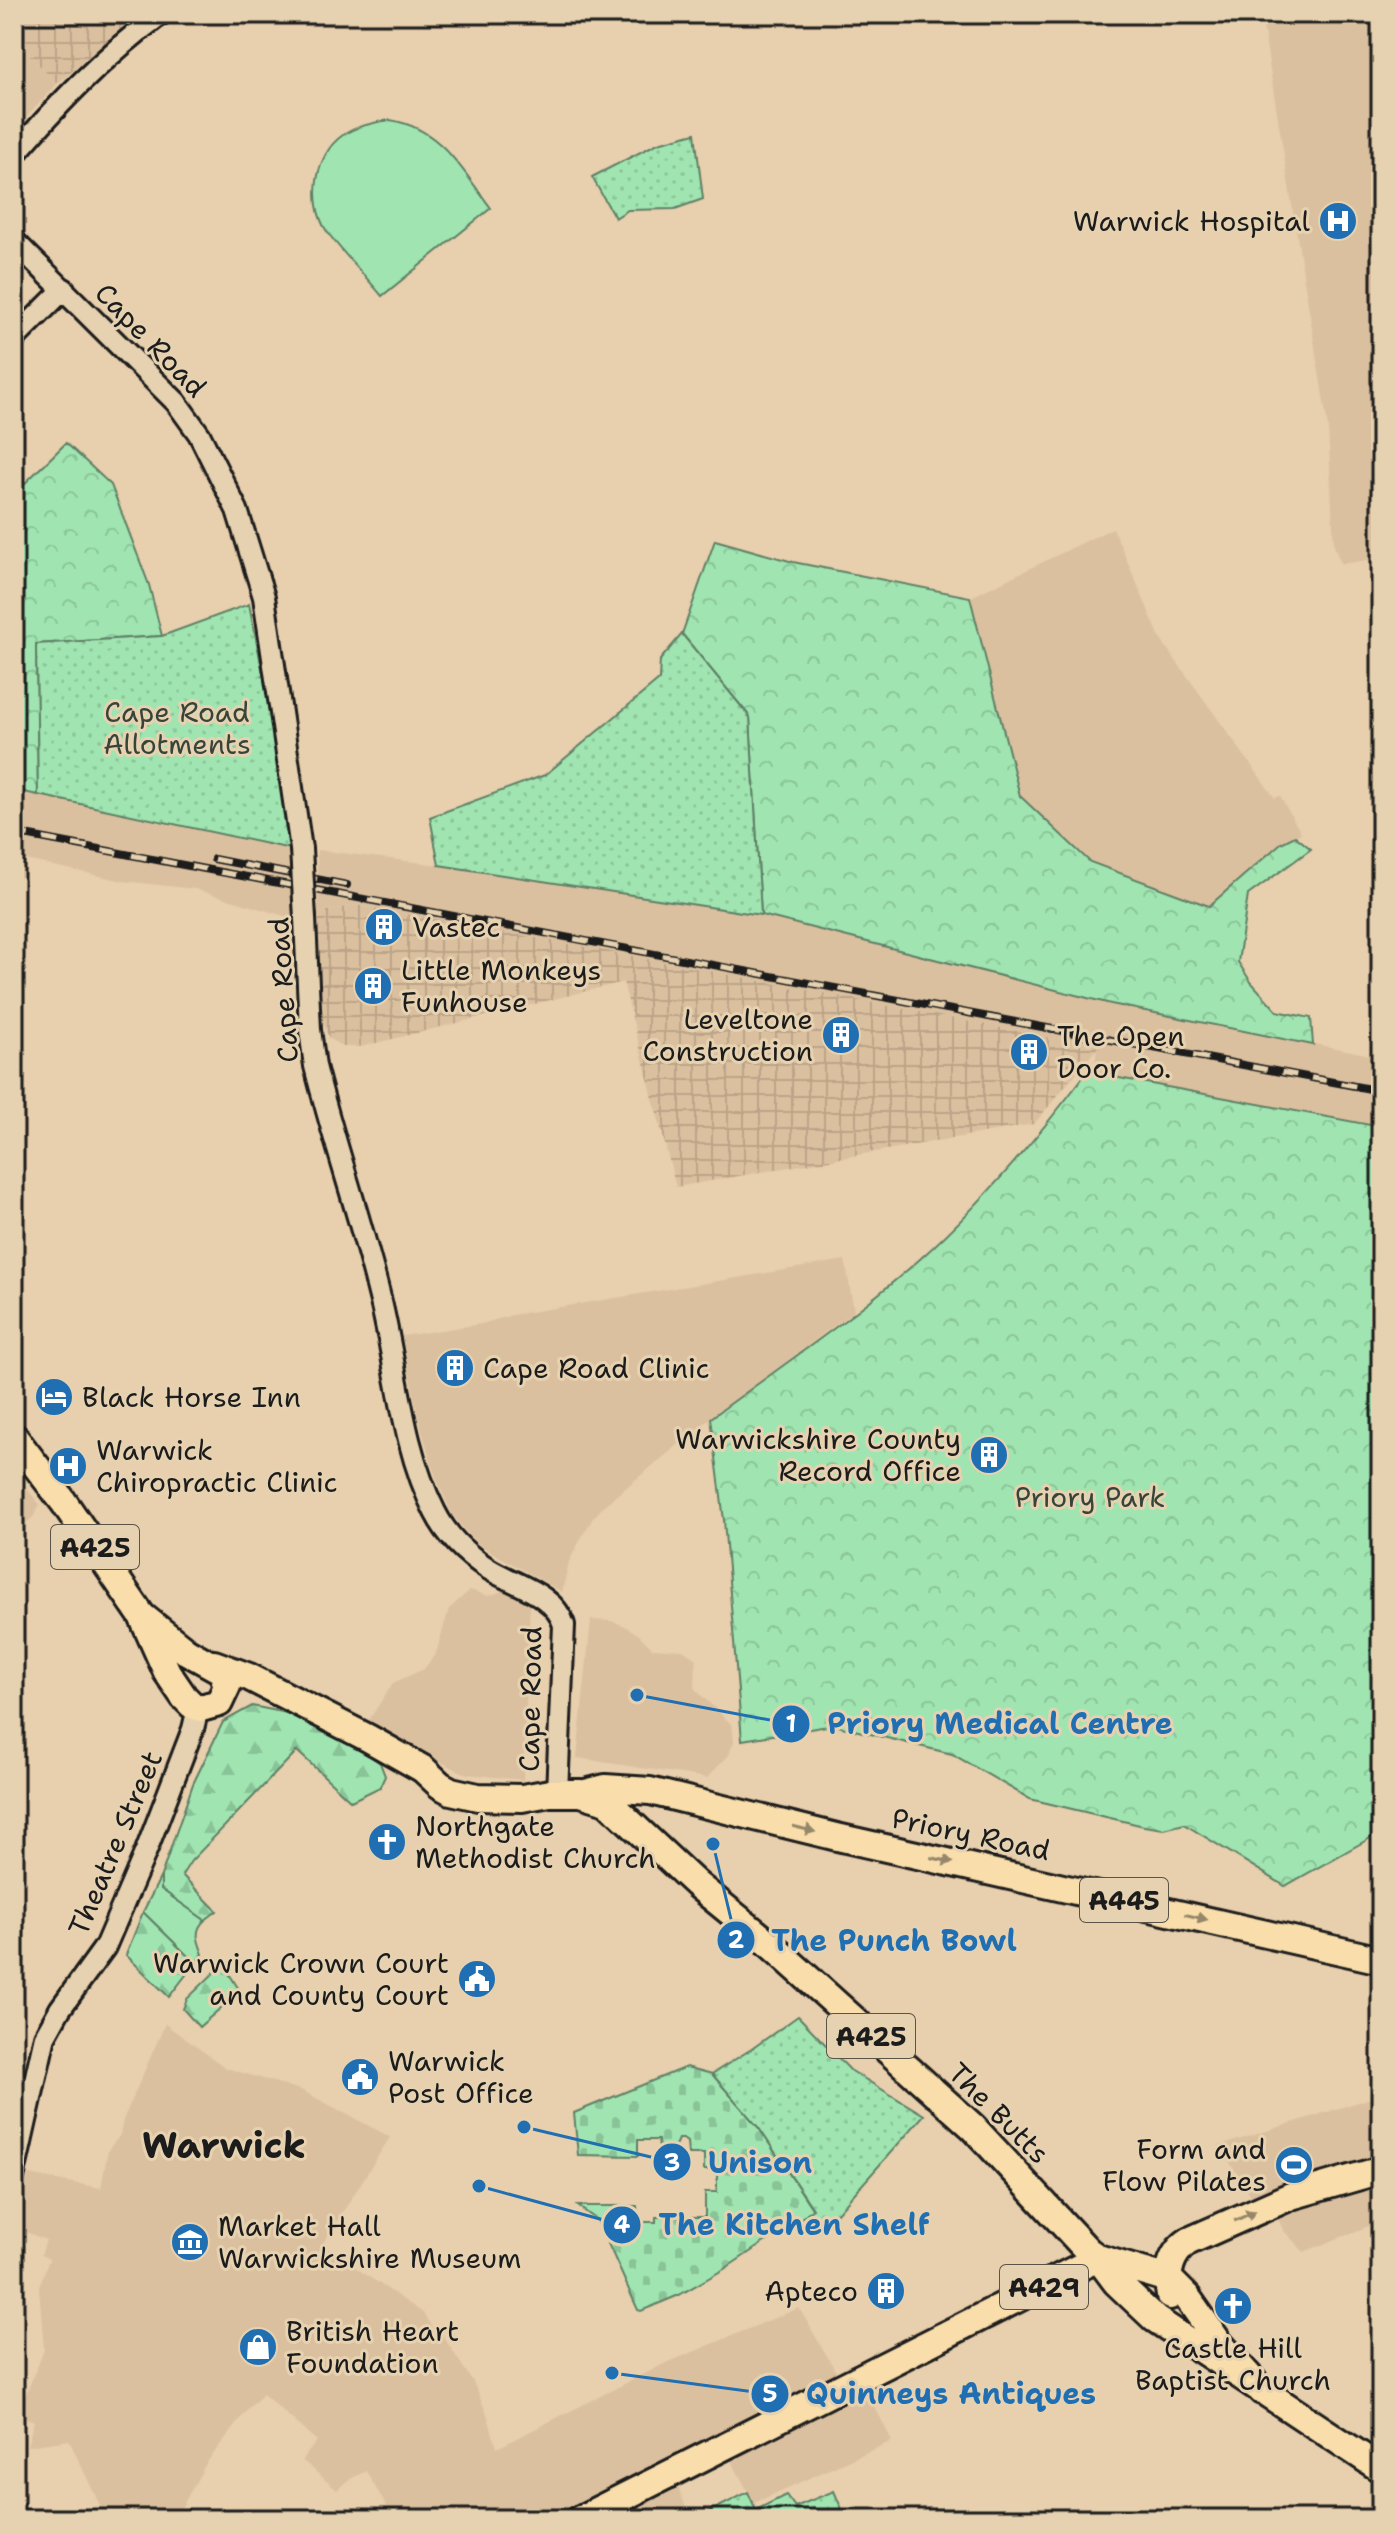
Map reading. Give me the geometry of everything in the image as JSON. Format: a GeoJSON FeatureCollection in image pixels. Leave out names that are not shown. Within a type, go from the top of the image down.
{"type":"FeatureCollection","features":[{"type":"Feature","properties":{"kind":"main road","name":"A425"},"geometry":{"type":"LineString","coordinates":[[14,1437],[63,1501],[142,1616],[167,1672],[201,1701]]}},
{"type":"Feature","properties":{"kind":"main road","name":"A425"},"geometry":{"type":"LineString","coordinates":[[142,1616],[186,1651],[283,1694],[423,1769],[440,1785],[464,1795],[528,1798],[563,1793],[607,1801],[635,1826]]}},
{"type":"Feature","properties":{"kind":"main road"},"geometry":{"type":"LineString","coordinates":[[199,1663],[211,1664],[222,1671],[227,1682],[226,1692],[201,1701],[181,1682],[187,1670],[199,1663]]}},
{"type":"Feature","properties":{"kind":"main road"},"geometry":{"type":"LineString","coordinates":[[201,1701],[250,1694],[283,1694]]}},
{"type":"Feature","properties":{"kind":"main road","name":"A445"},"geometry":{"type":"LineString","coordinates":[[563,1793],[627,1788],[680,1798]]}},
{"type":"Feature","properties":{"kind":"main road"},"geometry":{"type":"LineString","coordinates":[[635,1826],[649,1803],[680,1798]]}},
{"type":"Feature","properties":{"kind":"main road","name":"Priory Road"},"geometry":{"type":"LineString","coordinates":[[680,1798],[837,1837],[1381,1960]]}},
{"type":"Feature","properties":{"kind":"main road","name":"The Butts"},"geometry":{"type":"LineString","coordinates":[[635,1826],[696,1884],[772,1946],[973,2127],[1088,2251],[1098,2258]]}},
{"type":"Feature","properties":{"kind":"main road"},"geometry":{"type":"LineString","coordinates":[[1169,2279],[1174,2255],[1189,2241],[1291,2196],[1381,2170]]}},
{"type":"Feature","properties":{"kind":"main road","name":"A425"},"geometry":{"type":"LineString","coordinates":[[1098,2258],[1169,2279],[1187,2297],[1219,2343],[1262,2391]]}},
{"type":"Feature","properties":{"kind":"main road","name":"A425"},"geometry":{"type":"LineString","coordinates":[[1098,2258],[1116,2282],[1155,2319],[1381,2469]]}},
{"type":"Feature","properties":{"kind":"main road","name":"A429"},"geometry":{"type":"LineString","coordinates":[[580,2519],[1098,2258]]}},
{"type":"Feature","properties":{"kind":"main road","name":"A425"},"geometry":{"type":"LineString","coordinates":[[1169,2279],[1172,2302],[1207,2356]]}},
{"type":"Feature","properties":{"kind":"street"},"geometry":{"type":"LineString","coordinates":[[14,155],[63,98],[123,43],[161,14]]}},
{"type":"Feature","properties":{"kind":"street","name":"Cape Road"},"geometry":{"type":"LineString","coordinates":[[14,241],[176,402],[199,434],[237,510],[264,597],[301,849],[310,1030],[315,1066],[383,1309],[418,1471],[437,1516],[459,1545],[488,1568],[553,1604],[561,1614],[564,1625],[563,1793]]}},
{"type":"Feature","properties":{"kind":"street"},"geometry":{"type":"LineString","coordinates":[[14,339],[64,289]]}},
{"type":"Feature","properties":{"kind":"street","name":"Theatre Street"},"geometry":{"type":"LineString","coordinates":[[14,2174],[49,2024],[105,1947],[146,1851],[201,1701]]}},
{"type":"Feature","properties":{"kind":"shaded area"},"geometry":{"type":"Polygon","coordinates":[[[14,14],[141,14],[57,84],[14,38],[14,14]]]}},
{"type":"Feature","properties":{"kind":"shaded area","name":"Warwick Hospital"},"geometry":{"type":"Polygon","coordinates":[[[1261,14],[1381,14],[1381,558],[1341,564],[1334,546],[1328,427],[1261,14]]]}},
{"type":"Feature","properties":{"kind":"shaded area"},"geometry":{"type":"Polygon","coordinates":[[[14,38],[57,84],[14,131],[14,38]]]}},
{"type":"Feature","properties":{"kind":"shaded area"},"geometry":{"type":"Polygon","coordinates":[[[1113,528],[1161,640],[1275,798],[1280,796],[1301,833],[1281,843],[1209,906],[1090,862],[1020,796],[971,597],[1113,528]]]}},
{"type":"Feature","properties":{"kind":"shaded area"},"geometry":{"type":"Polygon","coordinates":[[[14,790],[291,849],[294,919],[195,889],[123,881],[26,860],[25,878],[14,876],[14,790]]]}},
{"type":"Feature","properties":{"kind":"shaded area"},"geometry":{"type":"Polygon","coordinates":[[[317,850],[439,865],[761,915],[1111,1004],[1381,1057],[1381,1127],[1094,1074],[1097,1047],[356,905],[318,913],[317,850]]]}},
{"type":"Feature","properties":{"kind":"shaded area"},"geometry":{"type":"Polygon","coordinates":[[[356,905],[1098,1047],[1034,1124],[676,1187],[623,982],[360,1047],[343,1047],[329,1038],[322,1020],[318,913],[356,905]]]}},
{"type":"Feature","properties":{"kind":"shaded area"},"geometry":{"type":"Polygon","coordinates":[[[845,1260],[854,1311],[711,1418],[607,1503],[593,1518],[580,1540],[569,1562],[562,1592],[481,1546],[451,1512],[436,1478],[419,1421],[402,1336],[845,1260]]]}},
{"type":"Feature","properties":{"kind":"shaded area"},"geometry":{"type":"Polygon","coordinates":[[[14,1472],[40,1505],[33,1517],[14,1534],[14,1472]]]}},
{"type":"Feature","properties":{"kind":"shaded area"},"geometry":{"type":"Polygon","coordinates":[[[470,1590],[489,1596],[504,1590],[530,1603],[523,1780],[467,1774],[367,1723],[393,1683],[424,1669],[436,1653],[449,1609],[470,1590]]]}},
{"type":"Feature","properties":{"kind":"shaded area"},"geometry":{"type":"Polygon","coordinates":[[[591,1620],[611,1621],[625,1626],[652,1648],[683,1650],[696,1659],[695,1689],[732,1725],[734,1741],[729,1755],[707,1778],[577,1758],[591,1620]]]}},
{"type":"Feature","properties":{"kind":"shaded area"},"geometry":{"type":"Polygon","coordinates":[[[165,2024],[226,2068],[301,2090],[390,2137],[322,2245],[423,2313],[432,2328],[437,2327],[473,2382],[497,2448],[664,2364],[799,2308],[838,2375],[667,2458],[688,2519],[394,2519],[366,2471],[337,2490],[302,2460],[317,2441],[263,2394],[207,2462],[180,2510],[165,2519],[132,2519],[118,2513],[106,2518],[69,2440],[27,2446],[34,2421],[18,2414],[44,2350],[39,2287],[49,2259],[41,2255],[46,2240],[14,2227],[24,2174],[101,2188],[108,2150],[120,2135],[123,2120],[165,2024]]]}},
{"type":"Feature","properties":{"kind":"shaded area"},"geometry":{"type":"Polygon","coordinates":[[[1381,2095],[1381,2155],[1252,2197],[1219,2146],[1381,2095]]]}},
{"type":"Feature","properties":{"kind":"shaded area"},"geometry":{"type":"Polygon","coordinates":[[[1381,2177],[1381,2221],[1304,2252],[1284,2231],[1273,2209],[1381,2177]]]}},
{"type":"Feature","properties":{"kind":"shaded area"},"geometry":{"type":"Polygon","coordinates":[[[867,2391],[892,2441],[754,2503],[729,2456],[867,2391]]]}},
{"type":"Feature","properties":{"kind":"green space"},"geometry":{"type":"Polygon","coordinates":[[[390,120],[408,125],[437,141],[491,208],[382,296],[326,230],[320,219],[316,193],[321,166],[333,143],[354,129],[390,120]]]}},
{"type":"Feature","properties":{"kind":"green space"},"geometry":{"type":"Polygon","coordinates":[[[695,133],[703,199],[675,209],[628,210],[615,218],[592,177],[658,143],[695,133]]]}},
{"type":"Feature","properties":{"kind":"green space"},"geometry":{"type":"Polygon","coordinates":[[[66,443],[111,485],[149,585],[162,636],[36,644],[38,795],[14,790],[14,494],[66,443]]]}},
{"type":"Feature","properties":{"kind":"green space"},"geometry":{"type":"Polygon","coordinates":[[[715,540],[793,562],[970,597],[1020,796],[1090,862],[1209,906],[1281,843],[1295,836],[1311,849],[1248,895],[1238,962],[1277,1011],[1311,1018],[1313,1045],[1111,1004],[761,915],[750,717],[682,634],[715,540]]]}},
{"type":"Feature","properties":{"kind":"green space","name":"Cape Road Allotments"},"geometry":{"type":"Polygon","coordinates":[[[249,604],[271,713],[291,849],[38,795],[36,644],[162,636],[249,604]]]}},
{"type":"Feature","properties":{"kind":"green space"},"geometry":{"type":"Polygon","coordinates":[[[682,634],[750,717],[761,915],[439,865],[430,817],[545,775],[659,680],[660,660],[682,634]]]}},
{"type":"Feature","properties":{"kind":"green space","name":"Priory Park"},"geometry":{"type":"Polygon","coordinates":[[[1087,1072],[1381,1127],[1381,1832],[1285,1886],[1184,1824],[1164,1829],[1144,1826],[1030,1799],[952,1754],[834,1725],[742,1740],[724,1520],[711,1418],[844,1321],[920,1259],[1008,1170],[1087,1072]]]}},
{"type":"Feature","properties":{"kind":"green space"},"geometry":{"type":"Polygon","coordinates":[[[252,1706],[297,1715],[357,1746],[380,1763],[385,1776],[380,1787],[351,1801],[297,1751],[191,1861],[182,1875],[217,1911],[205,1920],[161,1889],[161,1876],[193,1784],[223,1722],[252,1706]]]}},
{"type":"Feature","properties":{"kind":"green space"},"geometry":{"type":"Polygon","coordinates":[[[161,1876],[161,1889],[205,1920],[198,1932],[203,1954],[195,1963],[143,1912],[161,1876]]]}},
{"type":"Feature","properties":{"kind":"green space"},"geometry":{"type":"Polygon","coordinates":[[[143,1912],[195,1963],[169,1997],[126,1955],[143,1912]]]}},
{"type":"Feature","properties":{"kind":"green space"},"geometry":{"type":"Polygon","coordinates":[[[223,1964],[240,1991],[199,2027],[183,2009],[187,1999],[223,1964]]]}},
{"type":"Feature","properties":{"kind":"green space"},"geometry":{"type":"Polygon","coordinates":[[[798,2016],[850,2070],[924,2115],[821,2231],[807,2213],[813,2209],[759,2128],[712,2074],[798,2016]]]}},
{"type":"Feature","properties":{"kind":"green space"},"geometry":{"type":"Polygon","coordinates":[[[686,2067],[712,2074],[759,2128],[813,2210],[726,2268],[679,2295],[641,2311],[598,2221],[578,2206],[637,2206],[638,2222],[656,2222],[656,2217],[705,2217],[705,2192],[717,2192],[717,2170],[704,2170],[704,2154],[688,2154],[687,2142],[683,2139],[678,2139],[674,2148],[659,2148],[658,2140],[638,2140],[638,2156],[578,2155],[574,2113],[686,2067]]]}},
{"type":"Feature","properties":{"kind":"green space"},"geometry":{"type":"Polygon","coordinates":[[[834,2491],[846,2519],[712,2519],[709,2512],[748,2492],[756,2510],[786,2495],[795,2507],[834,2491]]]}},
{"type":"Feature","properties":{"kind":"railway"},"geometry":{"type":"LineString","coordinates":[[14,833],[1381,1091]]}},
{"type":"Feature","properties":{"kind":"railway"},"geometry":{"type":"LineString","coordinates":[[214,859],[347,885]]}},
{"type":"Feature","properties":{"kind":"place","name":"Warwick Hospital"},"geometry":{"type":"Point","coordinates":[1338,221]}},
{"type":"Feature","properties":{"kind":"place","name":"Vastec"},"geometry":{"type":"Point","coordinates":[384,927]}},
{"type":"Feature","properties":{"kind":"place","name":"Little Monkeys Funhouse"},"geometry":{"type":"Point","coordinates":[373,986]}},
{"type":"Feature","properties":{"kind":"place","name":"Leveltone Construction"},"geometry":{"type":"Point","coordinates":[841,1035]}},
{"type":"Feature","properties":{"kind":"place","name":"The Open Door Co."},"geometry":{"type":"Point","coordinates":[1029,1052]}},
{"type":"Feature","properties":{"kind":"place","name":"Cape Road Clinic"},"geometry":{"type":"Point","coordinates":[455,1368]}},
{"type":"Feature","properties":{"kind":"place","name":"Black Horse Inn"},"geometry":{"type":"Point","coordinates":[54,1397]}},
{"type":"Feature","properties":{"kind":"place","name":"Warwickshire County Record Office"},"geometry":{"type":"Point","coordinates":[989,1455]}},
{"type":"Feature","properties":{"kind":"place","name":"Warwick Chiropractic Clinic"},"geometry":{"type":"Point","coordinates":[68,1466]}},
{"type":"Feature","properties":{"kind":"place","name":"Priory Medical Centre"},"geometry":{"type":"Point","coordinates":[637,1695]}},
{"type":"Feature","properties":{"kind":"place","name":"Northgate Methodist Church"},"geometry":{"type":"Point","coordinates":[387,1842]}},
{"type":"Feature","properties":{"kind":"place","name":"The Punch Bowl"},"geometry":{"type":"Point","coordinates":[713,1844]}},
{"type":"Feature","properties":{"kind":"place","name":"Warwick Crown Court and County Court"},"geometry":{"type":"Point","coordinates":[477,1979]}},
{"type":"Feature","properties":{"kind":"place","name":"Warwick Post Office"},"geometry":{"type":"Point","coordinates":[360,2077]}},
{"type":"Feature","properties":{"kind":"place","name":"Unison"},"geometry":{"type":"Point","coordinates":[524,2127]}},
{"type":"Feature","properties":{"kind":"place","name":"Form and Flow Pilates"},"geometry":{"type":"Point","coordinates":[1294,2165]}},
{"type":"Feature","properties":{"kind":"place","name":"The Kitchen Shelf"},"geometry":{"type":"Point","coordinates":[479,2186]}},
{"type":"Feature","properties":{"kind":"place","name":"Market Hall Warwickshire Museum"},"geometry":{"type":"Point","coordinates":[190,2242]}},
{"type":"Feature","properties":{"kind":"place","name":"Apteco"},"geometry":{"type":"Point","coordinates":[886,2291]}},
{"type":"Feature","properties":{"kind":"place","name":"Castle Hill Baptist Church"},"geometry":{"type":"Point","coordinates":[1233,2306]}},
{"type":"Feature","properties":{"kind":"place","name":"British Heart Foundation"},"geometry":{"type":"Point","coordinates":[258,2347]}},
{"type":"Feature","properties":{"kind":"place","name":"Quinneys Antiques"},"geometry":{"type":"Point","coordinates":[612,2373]}},
{"type":"Feature","properties":{"kind":"district","name":"Warwick"},"geometry":{"type":"Point","coordinates":[224,2145]}}]}
